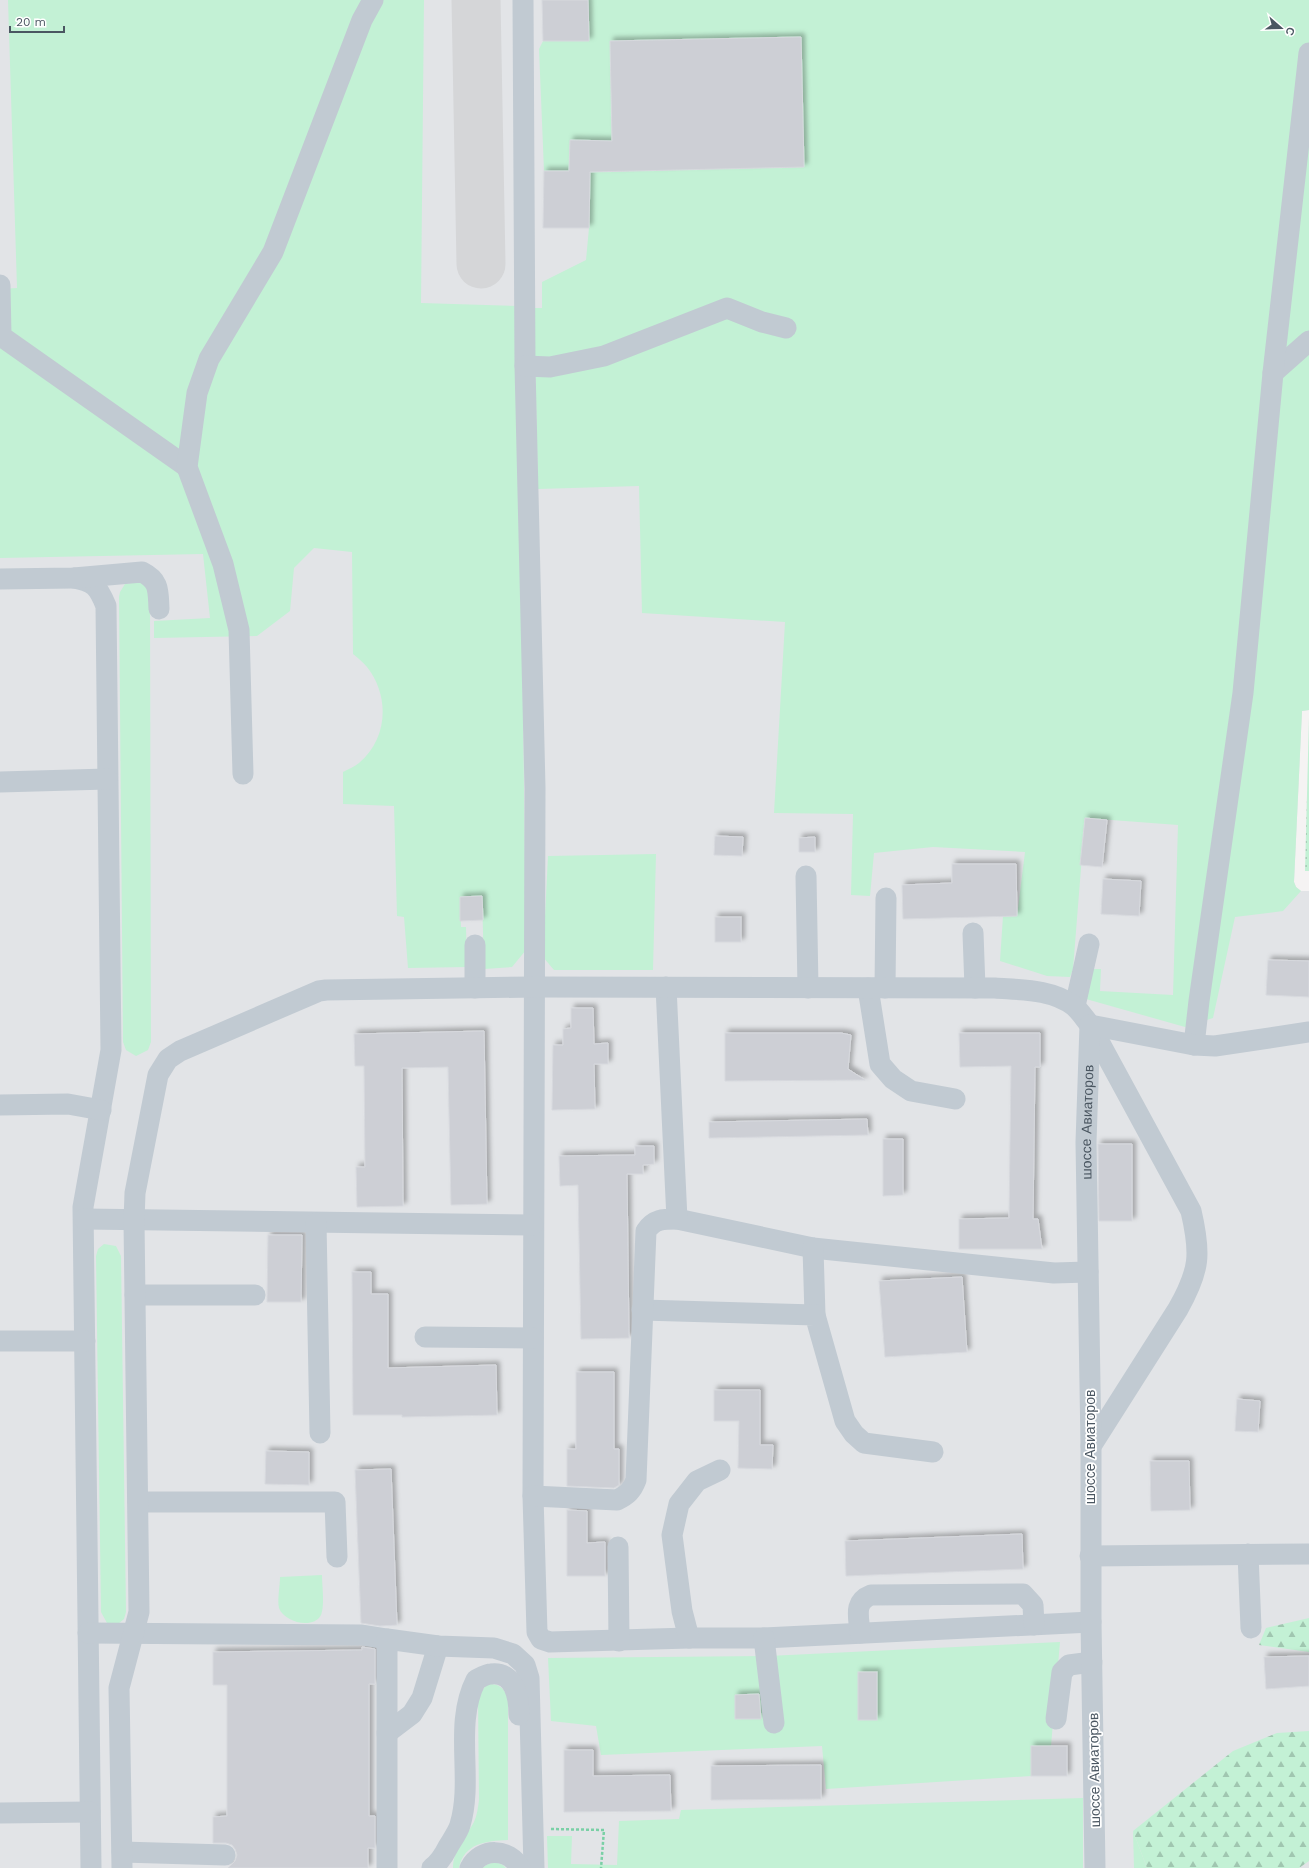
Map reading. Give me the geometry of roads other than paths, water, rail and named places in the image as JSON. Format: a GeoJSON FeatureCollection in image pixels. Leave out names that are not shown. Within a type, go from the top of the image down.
{"type":"FeatureCollection","features":[{"type":"Feature","properties":{"kind":"street"},"geometry":{"type":"LineString","coordinates":[[243,774],[239,630],[223,564],[187,467],[197,393],[209,359],[273,252],[362,20],[373,0]]}},
{"type":"Feature","properties":{"kind":"street"},"geometry":{"type":"LineString","coordinates":[[523,0],[525,366],[535,788],[533,1496],[537,1632],[541,1639],[550,1642],[619,1641],[689,1638],[764,1638],[1090,1622]]}},
{"type":"Feature","properties":{"kind":"street"},"geometry":{"type":"LineString","coordinates":[[1194,1045],[1243,693],[1273,373],[1309,53]]}},
{"type":"Feature","properties":{"kind":"street"},"geometry":{"type":"LineString","coordinates":[[0,285],[2,336],[187,467]]}},
{"type":"Feature","properties":{"kind":"street"},"geometry":{"type":"LineString","coordinates":[[525,366],[550,367],[604,356],[727,308],[762,322],[786,328]]}},
{"type":"Feature","properties":{"kind":"street"},"geometry":{"type":"LineString","coordinates":[[1273,373],[1309,341]]}},
{"type":"Feature","properties":{"kind":"street"},"geometry":{"type":"LineString","coordinates":[[0,579],[74,578],[142,572],[150,576],[157,585],[159,609]]}},
{"type":"Feature","properties":{"kind":"street"},"geometry":{"type":"LineString","coordinates":[[74,578],[92,584],[97,588],[106,606],[111,1050],[84,1194],[90,1868]]}},
{"type":"Feature","properties":{"kind":"street"},"geometry":{"type":"LineString","coordinates":[[0,782],[107,780]]}},
{"type":"Feature","properties":{"kind":"street"},"geometry":{"type":"LineString","coordinates":[[806,876],[808,988]]}},
{"type":"Feature","properties":{"kind":"street"},"geometry":{"type":"LineString","coordinates":[[886,898],[877,988],[880,1064],[893,1079],[911,1091],[956,1099]]}},
{"type":"Feature","properties":{"kind":"street"},"geometry":{"type":"LineString","coordinates":[[973,933],[975,988]]}},
{"type":"Feature","properties":{"kind":"street"},"geometry":{"type":"LineString","coordinates":[[1075,1006],[1089,944]]}},
{"type":"Feature","properties":{"kind":"street"},"geometry":{"type":"LineString","coordinates":[[475,945],[475,988]]}},
{"type":"Feature","properties":{"kind":"street"},"geometry":{"type":"LineString","coordinates":[[225,1855],[190,1862],[122,1860],[119,1688],[139,1612],[134,1221],[135,1193],[158,1075],[163,1066],[174,1054],[319,991],[534,987],[975,988],[1028,990],[1056,996],[1075,1006],[1090,1025],[1191,1211],[1198,1240],[1197,1264],[1191,1286],[1091,1446]]}},
{"type":"Feature","properties":{"kind":"street"},"geometry":{"type":"LineString","coordinates":[[666,987],[677,1219]]}},
{"type":"Feature","properties":{"kind":"street"},"geometry":{"type":"LineString","coordinates":[[1090,1025],[1194,1045],[1215,1046],[1309,1032]]}},
{"type":"Feature","properties":{"kind":"street","name":"шоссе Авиаторов"},"geometry":{"type":"LineString","coordinates":[[1090,1025],[1086,1142],[1091,1446],[1090,1622],[1095,1868]]}},
{"type":"Feature","properties":{"kind":"street"},"geometry":{"type":"LineString","coordinates":[[0,1105],[68,1104],[100,1110]]}},
{"type":"Feature","properties":{"kind":"street"},"geometry":{"type":"LineString","coordinates":[[84,1219],[316,1224],[533,1225]]}},
{"type":"Feature","properties":{"kind":"street"},"geometry":{"type":"LineString","coordinates":[[533,1496],[617,1500],[626,1495],[633,1488],[636,1480],[646,1231],[651,1223],[660,1219],[677,1219],[813,1248],[1054,1273],[1088,1272]]}},
{"type":"Feature","properties":{"kind":"street"},"geometry":{"type":"LineString","coordinates":[[316,1224],[320,1433]]}},
{"type":"Feature","properties":{"kind":"street"},"geometry":{"type":"LineString","coordinates":[[813,1248],[816,1315],[845,1422],[854,1434],[864,1443],[933,1452]]}},
{"type":"Feature","properties":{"kind":"street"},"geometry":{"type":"LineString","coordinates":[[135,1295],[255,1295]]}},
{"type":"Feature","properties":{"kind":"street"},"geometry":{"type":"LineString","coordinates":[[642,1310],[816,1315]]}},
{"type":"Feature","properties":{"kind":"street"},"geometry":{"type":"LineString","coordinates":[[425,1337],[533,1338]]}},
{"type":"Feature","properties":{"kind":"street"},"geometry":{"type":"LineString","coordinates":[[0,1341],[85,1341]]}},
{"type":"Feature","properties":{"kind":"street"},"geometry":{"type":"LineString","coordinates":[[689,1638],[682,1611],[672,1535],[679,1504],[697,1481],[720,1470]]}},
{"type":"Feature","properties":{"kind":"street"},"geometry":{"type":"LineString","coordinates":[[138,1502],[335,1502],[337,1557]]}},
{"type":"Feature","properties":{"kind":"street"},"geometry":{"type":"LineString","coordinates":[[618,1547],[619,1641]]}},
{"type":"Feature","properties":{"kind":"street"},"geometry":{"type":"LineString","coordinates":[[1248,1554],[1251,1628]]}},
{"type":"Feature","properties":{"kind":"street"},"geometry":{"type":"LineString","coordinates":[[1090,1556],[1309,1554]]}},
{"type":"Feature","properties":{"kind":"street"},"geometry":{"type":"LineString","coordinates":[[860,1633],[858,1605],[862,1598],[871,1595],[1023,1594],[1033,1605],[1034,1625]]}},
{"type":"Feature","properties":{"kind":"street"},"geometry":{"type":"LineString","coordinates":[[88,1634],[362,1635],[438,1646],[494,1648],[513,1654],[524,1665],[529,1678],[534,1868]]}},
{"type":"Feature","properties":{"kind":"street"},"geometry":{"type":"LineString","coordinates":[[764,1638],[774,1723]]}},
{"type":"Feature","properties":{"kind":"street"},"geometry":{"type":"LineString","coordinates":[[387,1639],[387,1868]]}},
{"type":"Feature","properties":{"kind":"street"},"geometry":{"type":"LineString","coordinates":[[387,1733],[412,1714],[422,1698],[438,1646]]}},
{"type":"Feature","properties":{"kind":"street"},"geometry":{"type":"LineString","coordinates":[[1056,1720],[1062,1672],[1069,1664],[1092,1662]]}},
{"type":"Feature","properties":{"kind":"street"},"geometry":{"type":"LineString","coordinates":[[436,1867],[460,1826],[464,1804],[466,1710],[469,1693],[476,1680],[491,1674],[506,1676],[514,1686],[519,1700],[521,1868]]}},
{"type":"Feature","properties":{"kind":"street"},"geometry":{"type":"LineString","coordinates":[[0,1813],[90,1812]]}},
{"type":"Feature","properties":{"kind":"street"},"geometry":{"type":"LineString","coordinates":[[470,1868],[474,1861],[481,1856],[499,1852],[512,1857],[521,1868]]}}]}
